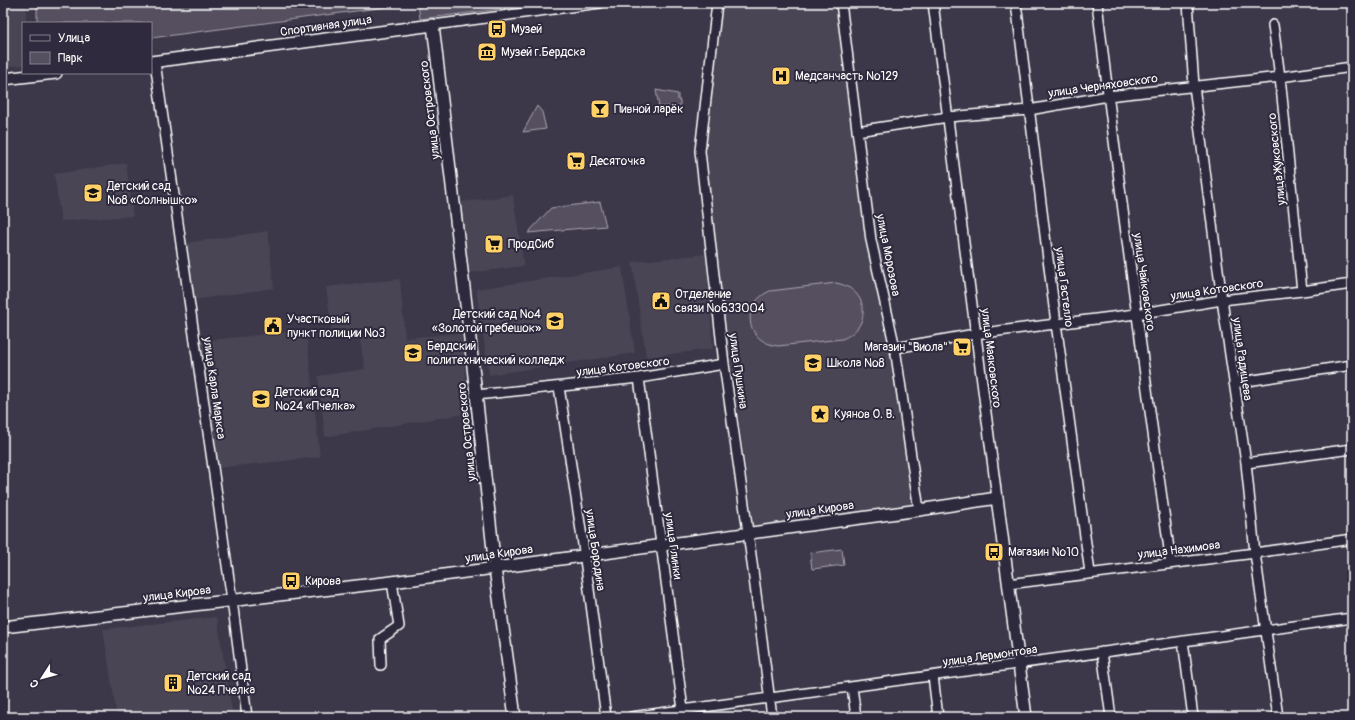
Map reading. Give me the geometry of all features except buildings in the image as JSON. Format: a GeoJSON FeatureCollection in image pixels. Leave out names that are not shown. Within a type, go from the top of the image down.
{"type":"FeatureCollection","features":[{"type":"Feature","properties":{"kind":"street","name":"Спортивная улица"},"geometry":{"type":"LineString","coordinates":[[153,62],[600,3]]}},
{"type":"Feature","properties":{"kind":"street","name":"улица Пушкина"},"geometry":{"type":"LineString","coordinates":[[717,3],[700,151],[724,364],[772,717]]}},
{"type":"Feature","properties":{"kind":"street","name":"улица Морозова"},"geometry":{"type":"LineString","coordinates":[[841,3],[871,240],[895,348],[919,510]]}},
{"type":"Feature","properties":{"kind":"street","name":"улица Маяковского"},"geometry":{"type":"LineString","coordinates":[[933,3],[1026,717]]}},
{"type":"Feature","properties":{"kind":"street","name":"улица Гастелло"},"geometry":{"type":"LineString","coordinates":[[1016,3],[1056,323],[1090,573]]}},
{"type":"Feature","properties":{"kind":"street","name":"улица Чайковского"},"geometry":{"type":"LineString","coordinates":[[1097,3],[1136,314],[1171,563]]}},
{"type":"Feature","properties":{"kind":"street","name":"улица Радищева"},"geometry":{"type":"LineString","coordinates":[[1188,3],[1194,86],[1222,300],[1246,463],[1255,553],[1278,717]]}},
{"type":"Feature","properties":{"kind":"street","name":"улица Островского"},"geometry":{"type":"LineString","coordinates":[[433,25],[495,568],[515,717]]}},
{"type":"Feature","properties":{"kind":"street","name":"улица Жуковского"},"geometry":{"type":"LineString","coordinates":[[1273,25],[1280,77],[1302,291]]}},
{"type":"Feature","properties":{"kind":"street","name":"улица Карла Маркса"},"geometry":{"type":"LineString","coordinates":[[153,62],[232,600],[247,717]]}},
{"type":"Feature","properties":{"kind":"street","name":"улица Черняховского"},"geometry":{"type":"LineString","coordinates":[[857,131],[948,117],[1029,110],[1108,96],[1280,77],[1352,67]]}},
{"type":"Feature","properties":{"kind":"street"},"geometry":{"type":"LineString","coordinates":[[3,79],[47,74]]}},
{"type":"Feature","properties":{"kind":"street","name":"улица Котовского"},"geometry":{"type":"LineString","coordinates":[[895,348],[975,334],[1136,314],[1222,300],[1352,284]]}},
{"type":"Feature","properties":{"kind":"street","name":"улица Котовского"},"geometry":{"type":"LineString","coordinates":[[476,395],[639,378],[724,364]]}},
{"type":"Feature","properties":{"kind":"street"},"geometry":{"type":"LineString","coordinates":[[1234,383],[1352,365]]}},
{"type":"Feature","properties":{"kind":"street","name":"улица Глинки"},"geometry":{"type":"LineString","coordinates":[[639,378],[684,713]]}},
{"type":"Feature","properties":{"kind":"street","name":"улица Бородина"},"geometry":{"type":"LineString","coordinates":[[559,386],[606,717]]}},
{"type":"Feature","properties":{"kind":"street"},"geometry":{"type":"LineString","coordinates":[[1246,463],[1352,449]]}},
{"type":"Feature","properties":{"kind":"street","name":"улица Кирова"},"geometry":{"type":"LineString","coordinates":[[3,627],[392,582],[997,498]]}},
{"type":"Feature","properties":{"kind":"street","name":"улица Нахимова"},"geometry":{"type":"LineString","coordinates":[[1008,584],[1255,553],[1352,539]]}},
{"type":"Feature","properties":{"kind":"street"},"geometry":{"type":"LineString","coordinates":[[381,665],[380,639],[399,626],[392,582]]}},
{"type":"Feature","properties":{"kind":"street","name":"улица Лермонтова"},"geometry":{"type":"LineString","coordinates":[[631,717],[684,713],[770,698],[1183,641],[1352,620]]}},
{"type":"Feature","properties":{"kind":"street"},"geometry":{"type":"LineString","coordinates":[[1183,641],[1193,717]]}},
{"type":"Feature","properties":{"kind":"street"},"geometry":{"type":"LineString","coordinates":[[1102,652],[1111,717]]}},
{"type":"Feature","properties":{"kind":"street"},"geometry":{"type":"LineString","coordinates":[[933,676],[938,717]]}},
{"type":"Feature","properties":{"kind":"street"},"geometry":{"type":"LineString","coordinates":[[852,687],[856,717]]}},
{"type":"Feature","properties":{"kind":"shaded area"},"geometry":{"type":"Polygon","coordinates":[[[3,3],[26,3],[26,22],[22,22],[22,65],[3,67],[3,3]]]}},
{"type":"Feature","properties":{"kind":"shaded area"},"geometry":{"type":"Polygon","coordinates":[[[722,3],[840,3],[904,432],[913,506],[754,527],[713,231],[705,129],[722,3]]]}},
{"type":"Feature","properties":{"kind":"shaded area","name":"Детский сад №8 «Солнышко»"},"geometry":{"type":"Polygon","coordinates":[[[126,163],[133,216],[61,221],[54,174],[126,163]]]}},
{"type":"Feature","properties":{"kind":"shaded area"},"geometry":{"type":"Polygon","coordinates":[[[513,195],[524,266],[469,273],[461,202],[513,195]]]}},
{"type":"Feature","properties":{"kind":"shaded area"},"geometry":{"type":"Polygon","coordinates":[[[268,231],[274,288],[193,300],[185,243],[268,231]]]}},
{"type":"Feature","properties":{"kind":"shaded area"},"geometry":{"type":"Polygon","coordinates":[[[706,254],[713,349],[646,357],[632,262],[706,254]]]}},
{"type":"Feature","properties":{"kind":"shaded area","name":"Детский сад №4 «Золотой гребешок»"},"geometry":{"type":"Polygon","coordinates":[[[622,267],[635,353],[489,375],[476,289],[622,267]]]}},
{"type":"Feature","properties":{"kind":"shaded area","name":"Бердский политехнический колледж"},"geometry":{"type":"Polygon","coordinates":[[[400,279],[405,338],[461,333],[470,413],[325,437],[318,376],[365,369],[359,335],[332,332],[326,287],[400,279]]]}},
{"type":"Feature","properties":{"kind":"shaded area","name":"Детский сад №24 «Пчелка»"},"geometry":{"type":"Polygon","coordinates":[[[306,330],[320,457],[218,468],[199,341],[306,330]]]}},
{"type":"Feature","properties":{"kind":"shaded area"},"geometry":{"type":"Polygon","coordinates":[[[217,617],[233,717],[117,717],[103,629],[217,617]]]}},
{"type":"Feature","properties":{"kind":"green space"},"geometry":{"type":"Polygon","coordinates":[[[37,3],[417,3],[152,38],[152,22],[37,22],[37,3]]]}},
{"type":"Feature","properties":{"kind":"green space"},"geometry":{"type":"Polygon","coordinates":[[[418,3],[547,3],[420,19],[418,3]]]}},
{"type":"Feature","properties":{"kind":"green space"},"geometry":{"type":"Polygon","coordinates":[[[656,90],[678,94],[680,106],[659,107],[656,90]]]}},
{"type":"Feature","properties":{"kind":"green space"},"geometry":{"type":"Polygon","coordinates":[[[537,106],[542,112],[546,129],[523,132],[537,106]]]}},
{"type":"Feature","properties":{"kind":"green space"},"geometry":{"type":"Polygon","coordinates":[[[600,202],[606,226],[528,233],[551,208],[600,202]]]}},
{"type":"Feature","properties":{"kind":"green space"},"geometry":{"type":"Polygon","coordinates":[[[836,283],[847,287],[855,293],[861,300],[863,309],[859,326],[852,333],[842,339],[778,346],[767,343],[759,338],[753,330],[750,322],[754,305],[760,297],[770,291],[836,283]]]}},
{"type":"Feature","properties":{"kind":"green space"},"geometry":{"type":"Polygon","coordinates":[[[842,549],[844,565],[812,569],[810,553],[842,549]]]}},
{"type":"Feature","properties":{"kind":"place","name":"Музей"},"geometry":{"type":"Point","coordinates":[497,29]}},
{"type":"Feature","properties":{"kind":"place","name":"Музей г.Бердска"},"geometry":{"type":"Point","coordinates":[487,52]}},
{"type":"Feature","properties":{"kind":"place","name":"Медсанчасть №129"},"geometry":{"type":"Point","coordinates":[781,76]}},
{"type":"Feature","properties":{"kind":"place","name":"Пивной ларёк"},"geometry":{"type":"Point","coordinates":[600,109]}},
{"type":"Feature","properties":{"kind":"place","name":"Десяточка"},"geometry":{"type":"Point","coordinates":[576,161]}},
{"type":"Feature","properties":{"kind":"place","name":"Детский сад №8 «Солнышко»"},"geometry":{"type":"Point","coordinates":[93,193]}},
{"type":"Feature","properties":{"kind":"place","name":"ПродСиб"},"geometry":{"type":"Point","coordinates":[494,244]}},
{"type":"Feature","properties":{"kind":"place","name":"Отделение связи №633004"},"geometry":{"type":"Point","coordinates":[661,301]}},
{"type":"Feature","properties":{"kind":"place","name":"Детский сад №4 «Золотой гребешок»"},"geometry":{"type":"Point","coordinates":[555,321]}},
{"type":"Feature","properties":{"kind":"place","name":"Участковый пункт полиции №3"},"geometry":{"type":"Point","coordinates":[273,326]}},
{"type":"Feature","properties":{"kind":"place","name":"Магазин \"Виола\""},"geometry":{"type":"Point","coordinates":[962,347]}},
{"type":"Feature","properties":{"kind":"place","name":"Бердский политехнический колледж"},"geometry":{"type":"Point","coordinates":[413,353]}},
{"type":"Feature","properties":{"kind":"place","name":"Школа №8"},"geometry":{"type":"Point","coordinates":[813,363]}},
{"type":"Feature","properties":{"kind":"place","name":"Детский сад №24 «Пчелка»"},"geometry":{"type":"Point","coordinates":[261,399]}},
{"type":"Feature","properties":{"kind":"place","name":"Куянов О. В."},"geometry":{"type":"Point","coordinates":[820,414]}},
{"type":"Feature","properties":{"kind":"place","name":"Магазин №10"},"geometry":{"type":"Point","coordinates":[994,552]}},
{"type":"Feature","properties":{"kind":"place","name":"Кирова"},"geometry":{"type":"Point","coordinates":[291,581]}},
{"type":"Feature","properties":{"kind":"place","name":"Детский сад №24 Пчелка"},"geometry":{"type":"Point","coordinates":[173,683]}}]}
